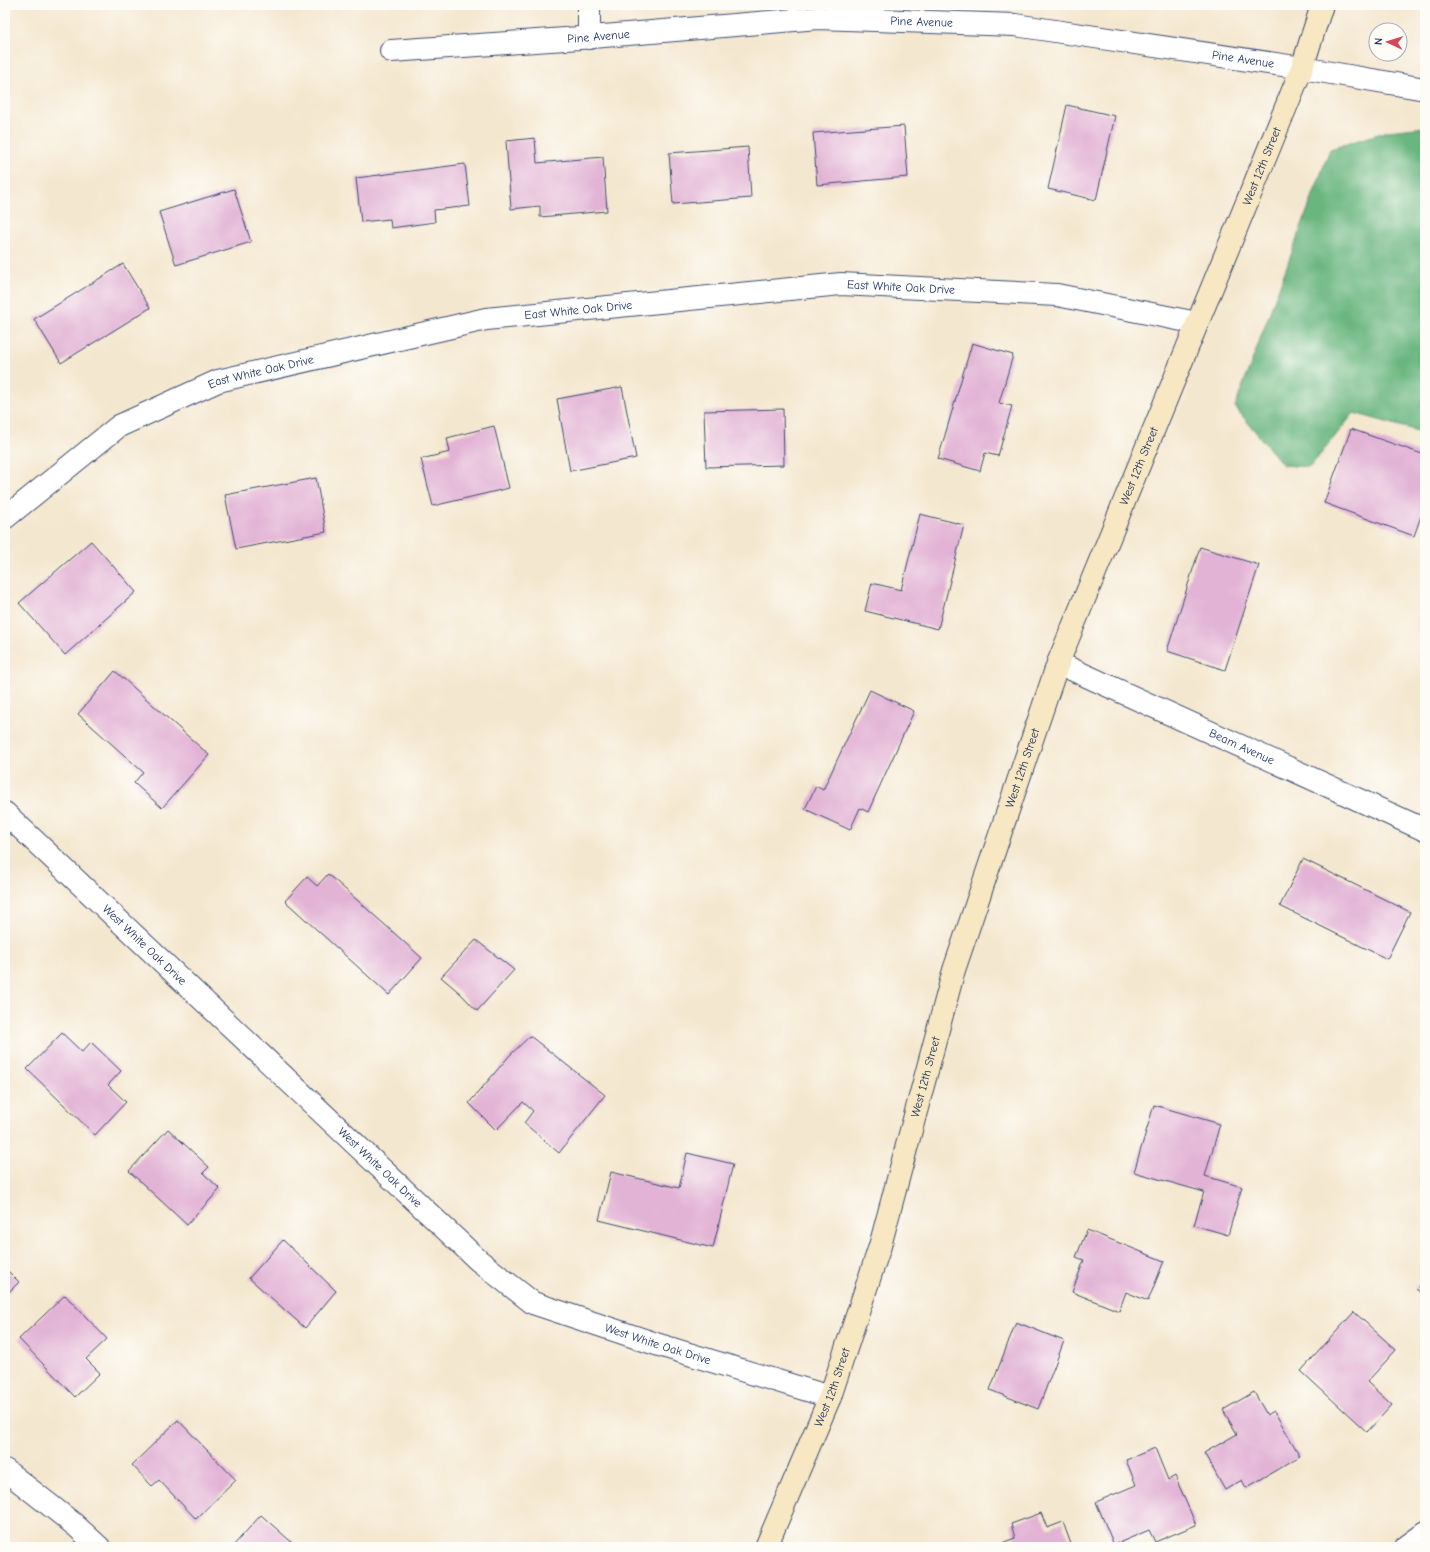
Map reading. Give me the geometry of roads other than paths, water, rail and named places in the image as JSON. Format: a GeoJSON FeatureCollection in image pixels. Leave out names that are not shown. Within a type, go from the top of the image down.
{"type":"FeatureCollection","features":[{"type":"Feature","properties":{"kind":"main road","name":"West 12th Street"},"geometry":{"type":"LineString","coordinates":[[766,1547],[830,1397],[880,1246],[954,970],[1058,663],[1302,68],[1322,5]]}},
{"type":"Feature","properties":{"kind":"street"},"geometry":{"type":"LineString","coordinates":[[589,5],[589,38]]}},
{"type":"Feature","properties":{"kind":"street","name":"Pine Avenue"},"geometry":{"type":"LineString","coordinates":[[391,51],[589,38],[818,18],[1015,25],[1302,68],[1425,89]]}},
{"type":"Feature","properties":{"kind":"street","name":"East White Oak Drive"},"geometry":{"type":"LineString","coordinates":[[5,518],[119,426],[218,381],[486,319],[841,284],[1057,295],[1197,323]]}},
{"type":"Feature","properties":{"kind":"street","name":"Beam Avenue"},"geometry":{"type":"LineString","coordinates":[[1058,663],[1425,830]]}},
{"type":"Feature","properties":{"kind":"street","name":"West White Oak Drive"},"geometry":{"type":"LineString","coordinates":[[5,813],[478,1260],[534,1304],[656,1344],[830,1397]]}},
{"type":"Feature","properties":{"kind":"street"},"geometry":{"type":"LineString","coordinates":[[5,1470],[75,1525],[99,1547]]}},
{"type":"Feature","properties":{"kind":"street"},"geometry":{"type":"LineString","coordinates":[[1406,1547],[1425,1533]]}}]}
